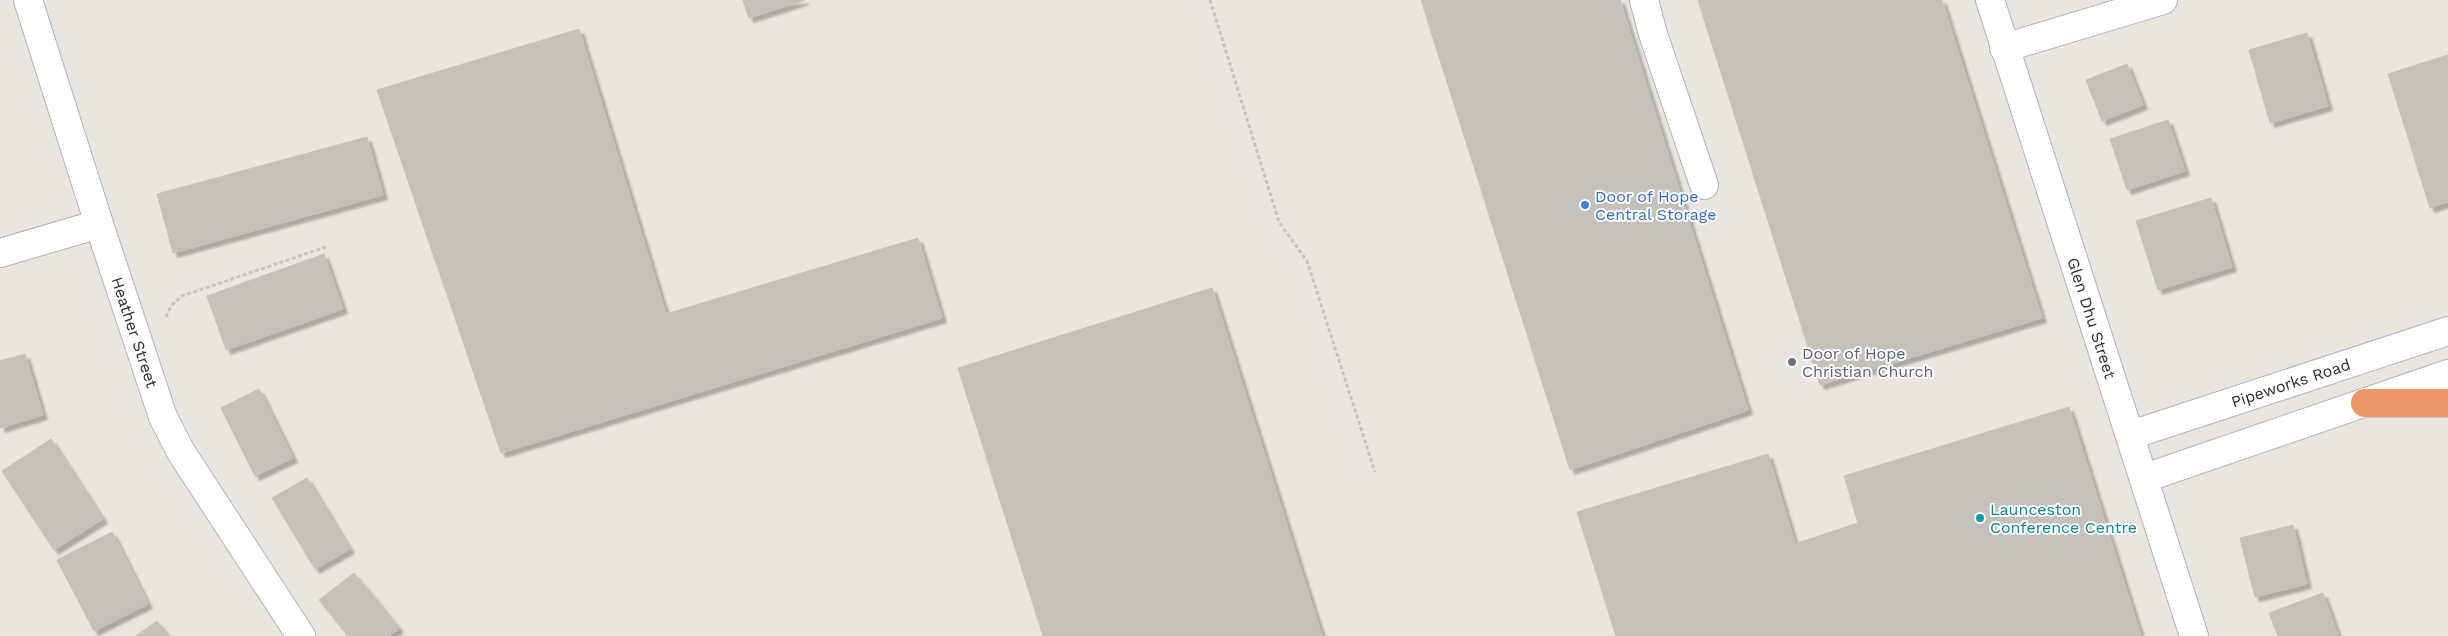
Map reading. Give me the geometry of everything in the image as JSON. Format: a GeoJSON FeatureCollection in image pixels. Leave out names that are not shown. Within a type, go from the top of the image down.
{"type":"FeatureCollection","features":[{"type":"Feature","properties":{"kind":"highway"},"geometry":{"type":"LineString","coordinates":[[2366,403],[2448,403]]}},
{"type":"Feature","properties":{"kind":"street","name":"Heather Street"},"geometry":{"type":"LineString","coordinates":[[28,0],[99,224],[163,416],[181,452],[301,636]]}},
{"type":"Feature","properties":{"kind":"street"},"geometry":{"type":"LineString","coordinates":[[1644,0],[1653,34],[1704,185]]}},
{"type":"Feature","properties":{"kind":"street","name":"Glen Dhu Street"},"geometry":{"type":"LineString","coordinates":[[1990,0],[2004,48],[2132,435],[2194,636]]}},
{"type":"Feature","properties":{"kind":"street"},"geometry":{"type":"LineString","coordinates":[[2004,48],[2163,0]]}},
{"type":"Feature","properties":{"kind":"street"},"geometry":{"type":"LineString","coordinates":[[0,253],[99,224]]}},
{"type":"Feature","properties":{"kind":"street","name":"Pipeworks Road"},"geometry":{"type":"LineString","coordinates":[[2132,435],[2448,331]]}},
{"type":"Feature","properties":{"kind":"street"},"geometry":{"type":"LineString","coordinates":[[2145,478],[2448,374]]}},
{"type":"Feature","properties":{"kind":"path"},"geometry":{"type":"LineString","coordinates":[[1210,0],[1279,222],[1307,261],[1374,472]]}},
{"type":"Feature","properties":{"kind":"path"},"geometry":{"type":"LineString","coordinates":[[164,320],[171,306],[182,296],[326,247]]}},
{"type":"Feature","properties":{"kind":"building"},"geometry":{"type":"Polygon","coordinates":[[[743,0],[805,0],[749,18],[743,0]]]}},
{"type":"Feature","properties":{"kind":"building","name":"Door of Hope Central Storage"},"geometry":{"type":"Polygon","coordinates":[[[1421,0],[1620,0],[1748,410],[1570,470],[1421,0]]]}},
{"type":"Feature","properties":{"kind":"building","name":"Door of Hope Central Storage"},"geometry":{"type":"Polygon","coordinates":[[[1698,0],[1942,0],[2042,318],[1820,385],[1698,0]]]}},
{"type":"Feature","properties":{"kind":"building"},"geometry":{"type":"Polygon","coordinates":[[[579,29],[666,314],[918,238],[942,318],[501,453],[377,90],[579,29]]]}},
{"type":"Feature","properties":{"kind":"building"},"geometry":{"type":"Polygon","coordinates":[[[2307,33],[2328,106],[2270,123],[2249,50],[2307,33]]]}},
{"type":"Feature","properties":{"kind":"building"},"geometry":{"type":"Polygon","coordinates":[[[2448,55],[2448,202],[2430,208],[2388,74],[2448,55]]]}},
{"type":"Feature","properties":{"kind":"building"},"geometry":{"type":"Polygon","coordinates":[[[2127,64],[2143,105],[2102,121],[2086,80],[2127,64]]]}},
{"type":"Feature","properties":{"kind":"building"},"geometry":{"type":"Polygon","coordinates":[[[2168,120],[2185,171],[2127,190],[2110,139],[2168,120]]]}},
{"type":"Feature","properties":{"kind":"building"},"geometry":{"type":"Polygon","coordinates":[[[367,137],[383,195],[173,253],[157,194],[367,137]]]}},
{"type":"Feature","properties":{"kind":"building"},"geometry":{"type":"Polygon","coordinates":[[[2211,198],[2232,267],[2158,290],[2136,221],[2211,198]]]}},
{"type":"Feature","properties":{"kind":"building"},"geometry":{"type":"Polygon","coordinates":[[[324,254],[343,309],[226,350],[207,296],[324,254]]]}},
{"type":"Feature","properties":{"kind":"building"},"geometry":{"type":"Polygon","coordinates":[[[1212,288],[1322,636],[1043,636],[958,368],[1212,288]]]}},
{"type":"Feature","properties":{"kind":"building"},"geometry":{"type":"Polygon","coordinates":[[[25,354],[43,415],[0,428],[0,361],[25,354]]]}},
{"type":"Feature","properties":{"kind":"building"},"geometry":{"type":"Polygon","coordinates":[[[259,389],[293,458],[255,476],[221,408],[259,389]]]}},
{"type":"Feature","properties":{"kind":"building","name":"Launceston Conference Centre"},"geometry":{"type":"Polygon","coordinates":[[[2069,407],[2141,636],[1616,636],[1577,512],[1768,454],[1795,544],[1858,523],[1844,476],[2069,407]]]}},
{"type":"Feature","properties":{"kind":"building"},"geometry":{"type":"Polygon","coordinates":[[[51,439],[103,519],[54,550],[2,471],[51,439]]]}},
{"type":"Feature","properties":{"kind":"building"},"geometry":{"type":"Polygon","coordinates":[[[307,478],[350,549],[315,569],[272,498],[307,478]]]}},
{"type":"Feature","properties":{"kind":"building"},"geometry":{"type":"Polygon","coordinates":[[[2293,525],[2307,584],[2255,597],[2240,538],[2293,525]]]}},
{"type":"Feature","properties":{"kind":"building"},"geometry":{"type":"Polygon","coordinates":[[[112,532],[148,604],[94,631],[57,560],[112,532]]]}},
{"type":"Feature","properties":{"kind":"building"},"geometry":{"type":"Polygon","coordinates":[[[354,573],[399,628],[389,636],[348,636],[319,600],[354,573]]]}},
{"type":"Feature","properties":{"kind":"building"},"geometry":{"type":"Polygon","coordinates":[[[2323,593],[2338,636],[2278,636],[2269,613],[2323,593]]]}},
{"type":"Feature","properties":{"kind":"building"},"geometry":{"type":"Polygon","coordinates":[[[157,621],[168,636],[136,636],[157,621]]]}},
{"type":"Feature","properties":{"kind":"place","name":"Door of Hope Central Storage"},"geometry":{"type":"Point","coordinates":[1585,205]}},
{"type":"Feature","properties":{"kind":"place","name":"Door of Hope Christian Church"},"geometry":{"type":"Point","coordinates":[1792,362]}},
{"type":"Feature","properties":{"kind":"place","name":"Launceston Conference Centre"},"geometry":{"type":"Point","coordinates":[1980,518]}}]}
